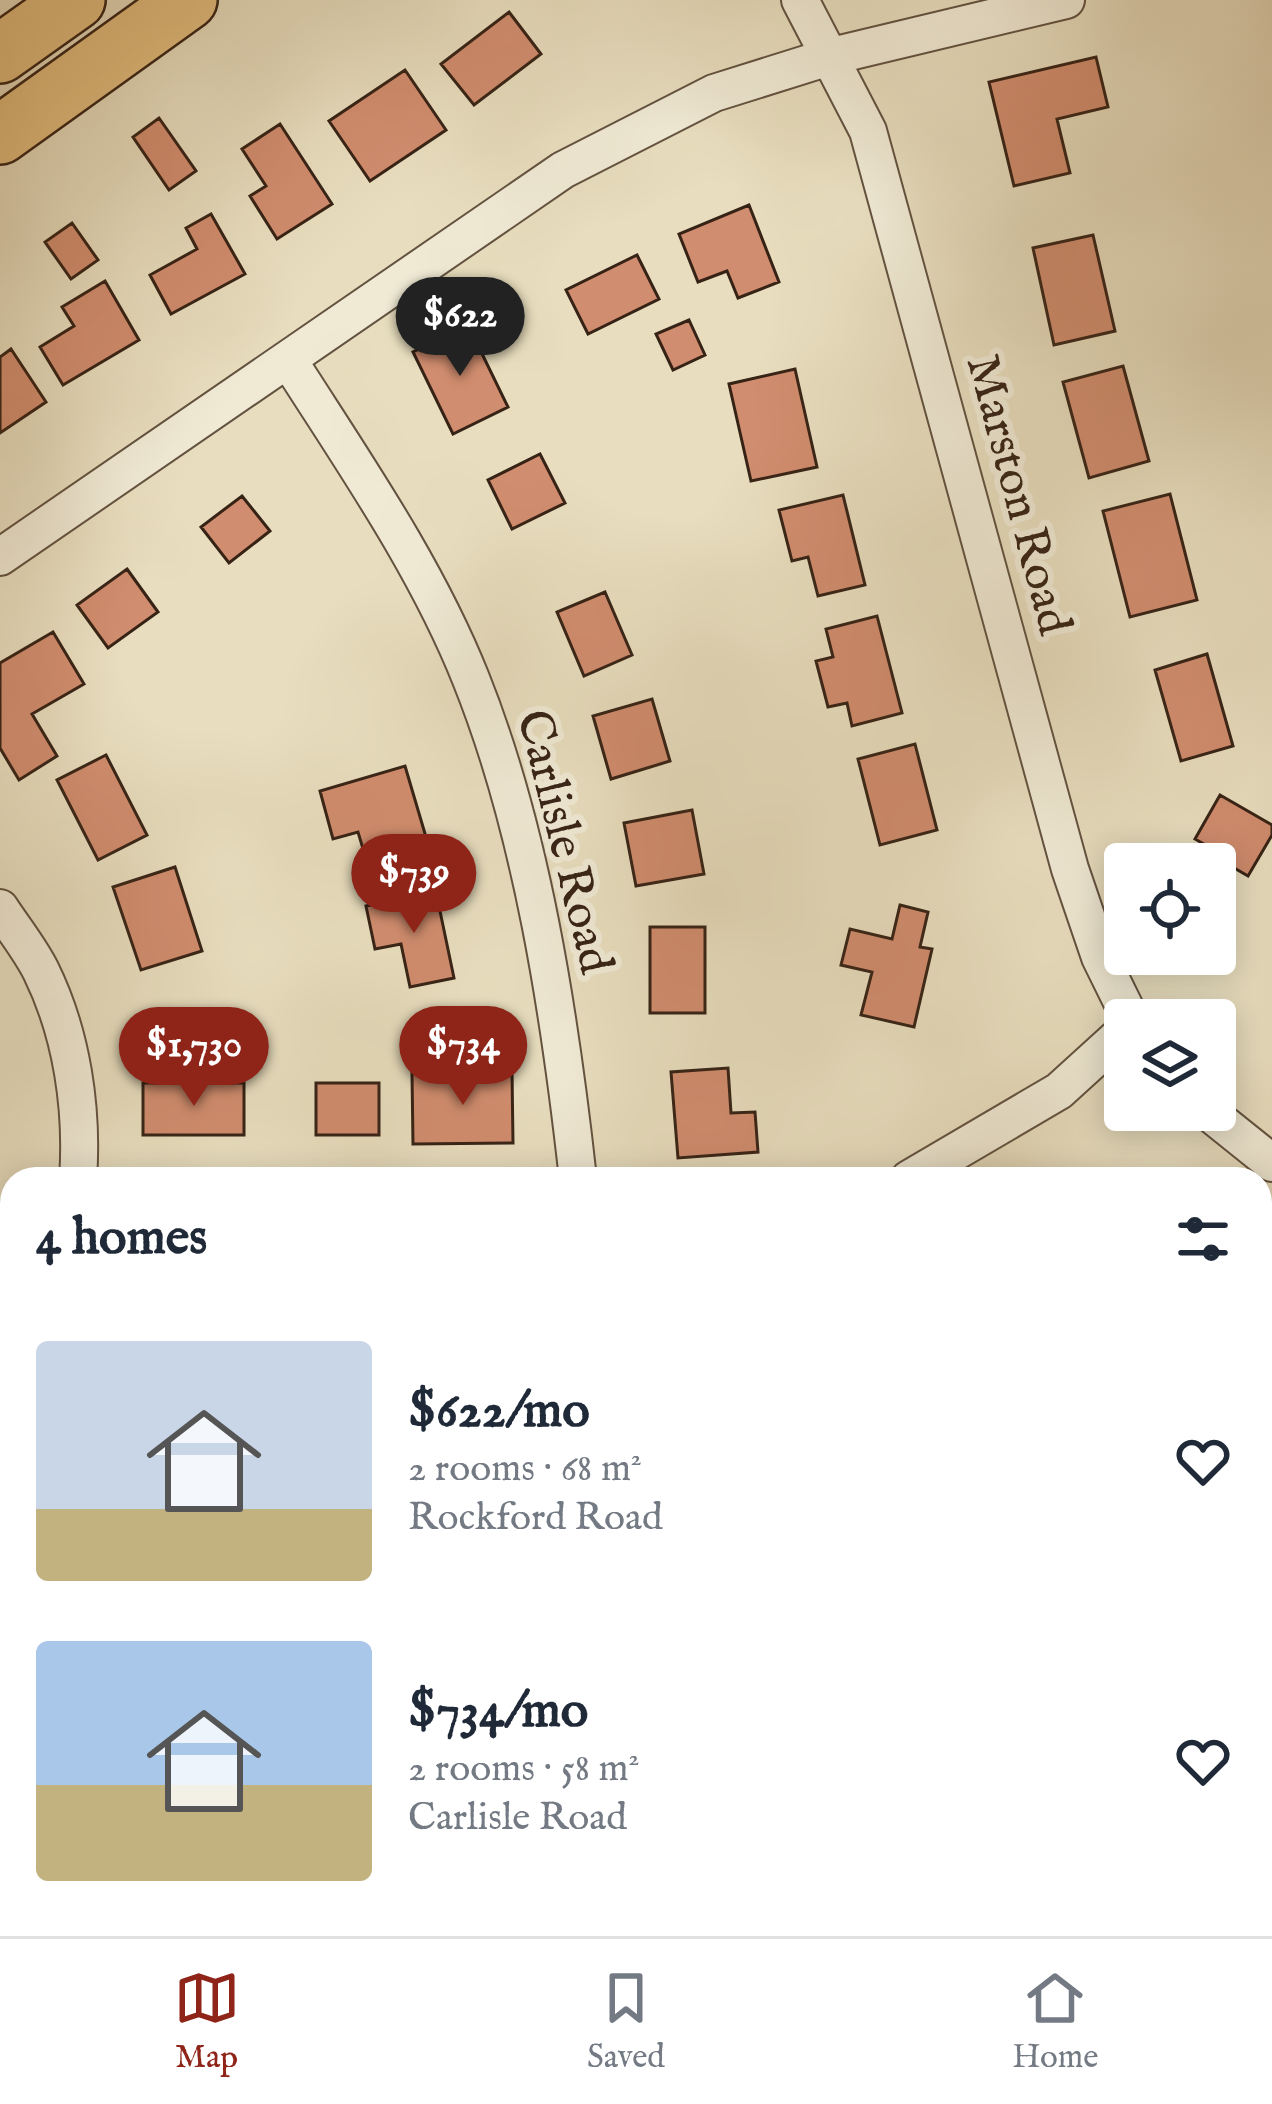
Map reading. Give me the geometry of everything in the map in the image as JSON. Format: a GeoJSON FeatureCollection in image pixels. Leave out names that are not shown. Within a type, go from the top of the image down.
{"type":"FeatureCollection","features":[{"type":"Feature","properties":{"kind":"main road"},"geometry":{"type":"LineString","coordinates":[[0,54],[76,0]]}},
{"type":"Feature","properties":{"kind":"main road"},"geometry":{"type":"LineString","coordinates":[[0,135],[188,0]]}},
{"type":"Feature","properties":{"kind":"street","name":"Marston Road"},"geometry":{"type":"LineString","coordinates":[[800,0],[868,130],[1070,869],[1100,957],[1121,999]]}},
{"type":"Feature","properties":{"kind":"street"},"geometry":{"type":"LineString","coordinates":[[0,556],[563,170],[714,94],[832,56],[1066,0]]}},
{"type":"Feature","properties":{"kind":"street","name":"Carlisle Road"},"geometry":{"type":"LineString","coordinates":[[290,361],[420,573],[471,678],[518,821],[562,1050],[577,1167]]}},
{"type":"Feature","properties":{"kind":"street"},"geometry":{"type":"LineString","coordinates":[[0,908],[40,970],[70,1049],[79,1167]]}},
{"type":"Feature","properties":{"kind":"street"},"geometry":{"type":"LineString","coordinates":[[930,1167],[1059,1090],[1104,1050]]}},
{"type":"Feature","properties":{"kind":"street"},"geometry":{"type":"LineString","coordinates":[[1232,1131],[1272,1163]]}},
{"type":"Feature","properties":{"kind":"building"},"geometry":{"type":"Polygon","coordinates":[[[509,12],[541,54],[474,105],[441,64],[509,12]]]}},
{"type":"Feature","properties":{"kind":"building"},"geometry":{"type":"Polygon","coordinates":[[[1096,57],[1108,107],[1057,119],[1070,173],[1014,186],[989,82],[1096,57]]]}},
{"type":"Feature","properties":{"kind":"building"},"geometry":{"type":"Polygon","coordinates":[[[405,70],[446,130],[370,181],[329,121],[405,70]]]}},
{"type":"Feature","properties":{"kind":"building"},"geometry":{"type":"Polygon","coordinates":[[[159,118],[196,171],[169,190],[133,137],[159,118]]]}},
{"type":"Feature","properties":{"kind":"building"},"geometry":{"type":"Polygon","coordinates":[[[280,124],[332,204],[277,239],[250,196],[266,186],[242,149],[280,124]]]}},
{"type":"Feature","properties":{"kind":"building"},"geometry":{"type":"Polygon","coordinates":[[[749,205],[779,282],[738,298],[727,271],[698,282],[679,234],[749,205]]]}},
{"type":"Feature","properties":{"kind":"building"},"geometry":{"type":"Polygon","coordinates":[[[211,214],[245,274],[171,314],[150,275],[197,249],[186,228],[211,214]]]}},
{"type":"Feature","properties":{"kind":"building"},"geometry":{"type":"Polygon","coordinates":[[[72,223],[98,260],[71,279],[45,242],[72,223]]]}},
{"type":"Feature","properties":{"kind":"building"},"geometry":{"type":"Polygon","coordinates":[[[1093,235],[1115,331],[1054,345],[1033,248],[1093,235]]]}},
{"type":"Feature","properties":{"kind":"building"},"geometry":{"type":"Polygon","coordinates":[[[637,255],[659,299],[588,334],[566,290],[637,255]]]}},
{"type":"Feature","properties":{"kind":"building"},"geometry":{"type":"Polygon","coordinates":[[[105,281],[139,340],[63,385],[40,347],[74,326],[62,307],[105,281]]]}},
{"type":"Feature","properties":{"kind":"building"},"geometry":{"type":"Polygon","coordinates":[[[689,320],[705,355],[673,370],[656,334],[689,320]]]}},
{"type":"Feature","properties":{"kind":"building"},"geometry":{"type":"Polygon","coordinates":[[[468,325],[508,407],[453,434],[413,352],[468,325]]]}},
{"type":"Feature","properties":{"kind":"building"},"geometry":{"type":"Polygon","coordinates":[[[11,349],[46,402],[0,433],[0,357],[11,349]]]}},
{"type":"Feature","properties":{"kind":"building"},"geometry":{"type":"Polygon","coordinates":[[[1123,366],[1149,461],[1089,478],[1063,382],[1123,366]]]}},
{"type":"Feature","properties":{"kind":"building"},"geometry":{"type":"Polygon","coordinates":[[[795,369],[817,467],[751,481],[729,384],[795,369]]]}},
{"type":"Feature","properties":{"kind":"building"},"geometry":{"type":"Polygon","coordinates":[[[540,454],[565,503],[512,529],[488,480],[540,454]]]}},
{"type":"Feature","properties":{"kind":"building"},"geometry":{"type":"Polygon","coordinates":[[[1170,494],[1197,600],[1130,617],[1103,511],[1170,494]]]}},
{"type":"Feature","properties":{"kind":"building"},"geometry":{"type":"Polygon","coordinates":[[[843,495],[865,585],[818,596],[808,557],[792,561],[779,510],[843,495]]]}},
{"type":"Feature","properties":{"kind":"building"},"geometry":{"type":"Polygon","coordinates":[[[242,496],[270,531],[229,563],[201,527],[242,496]]]}},
{"type":"Feature","properties":{"kind":"building"},"geometry":{"type":"Polygon","coordinates":[[[127,569],[158,612],[108,648],[77,605],[127,569]]]}},
{"type":"Feature","properties":{"kind":"building"},"geometry":{"type":"Polygon","coordinates":[[[605,592],[632,655],[584,676],[557,612],[605,592]]]}},
{"type":"Feature","properties":{"kind":"building"},"geometry":{"type":"Polygon","coordinates":[[[877,616],[902,713],[852,726],[847,703],[828,707],[816,661],[833,657],[826,629],[877,616]]]}},
{"type":"Feature","properties":{"kind":"building"},"geometry":{"type":"Polygon","coordinates":[[[53,632],[84,684],[32,714],[57,756],[19,780],[0,748],[0,663],[53,632]]]}},
{"type":"Feature","properties":{"kind":"building"},"geometry":{"type":"Polygon","coordinates":[[[1207,654],[1233,746],[1181,761],[1155,670],[1207,654]]]}},
{"type":"Feature","properties":{"kind":"building"},"geometry":{"type":"Polygon","coordinates":[[[652,699],[670,761],[611,779],[593,716],[652,699]]]}},
{"type":"Feature","properties":{"kind":"building"},"geometry":{"type":"Polygon","coordinates":[[[915,744],[937,830],[880,845],[858,759],[915,744]]]}},
{"type":"Feature","properties":{"kind":"building"},"geometry":{"type":"Polygon","coordinates":[[[106,755],[147,835],[98,860],[57,780],[106,755]]]}},
{"type":"Feature","properties":{"kind":"building"},"geometry":{"type":"Polygon","coordinates":[[[405,766],[431,854],[370,872],[358,832],[333,839],[320,791],[405,766]]]}},
{"type":"Feature","properties":{"kind":"building"},"geometry":{"type":"Polygon","coordinates":[[[1220,795],[1272,825],[1272,835],[1248,876],[1236,869],[1236,843],[1195,839],[1220,795]]]}},
{"type":"Feature","properties":{"kind":"building"},"geometry":{"type":"Polygon","coordinates":[[[692,810],[704,874],[636,886],[624,823],[692,810]]]}},
{"type":"Feature","properties":{"kind":"building"},"geometry":{"type":"Polygon","coordinates":[[[175,867],[202,951],[141,970],[113,887],[175,867]]]}},
{"type":"Feature","properties":{"kind":"building"},"geometry":{"type":"Polygon","coordinates":[[[436,892],[454,978],[410,987],[401,944],[375,949],[366,906],[436,892]]]}},
{"type":"Feature","properties":{"kind":"building"},"geometry":{"type":"Polygon","coordinates":[[[900,905],[928,912],[920,947],[932,949],[914,1027],[861,1015],[872,972],[841,965],[850,929],[892,939],[900,905]]]}},
{"type":"Feature","properties":{"kind":"building"},"geometry":{"type":"Polygon","coordinates":[[[650,927],[705,927],[705,1013],[650,1013],[650,927]]]}},
{"type":"Feature","properties":{"kind":"building"},"geometry":{"type":"Polygon","coordinates":[[[728,1068],[731,1113],[755,1112],[758,1152],[678,1158],[671,1072],[728,1068]]]}},
{"type":"Feature","properties":{"kind":"building"},"geometry":{"type":"Polygon","coordinates":[[[512,1071],[513,1143],[413,1144],[412,1073],[512,1071]]]}},
{"type":"Feature","properties":{"kind":"building"},"geometry":{"type":"Polygon","coordinates":[[[143,1083],[244,1083],[244,1135],[143,1135],[143,1083]]]}},
{"type":"Feature","properties":{"kind":"building"},"geometry":{"type":"Polygon","coordinates":[[[316,1083],[379,1083],[379,1135],[316,1135],[316,1083]]]}}]}
